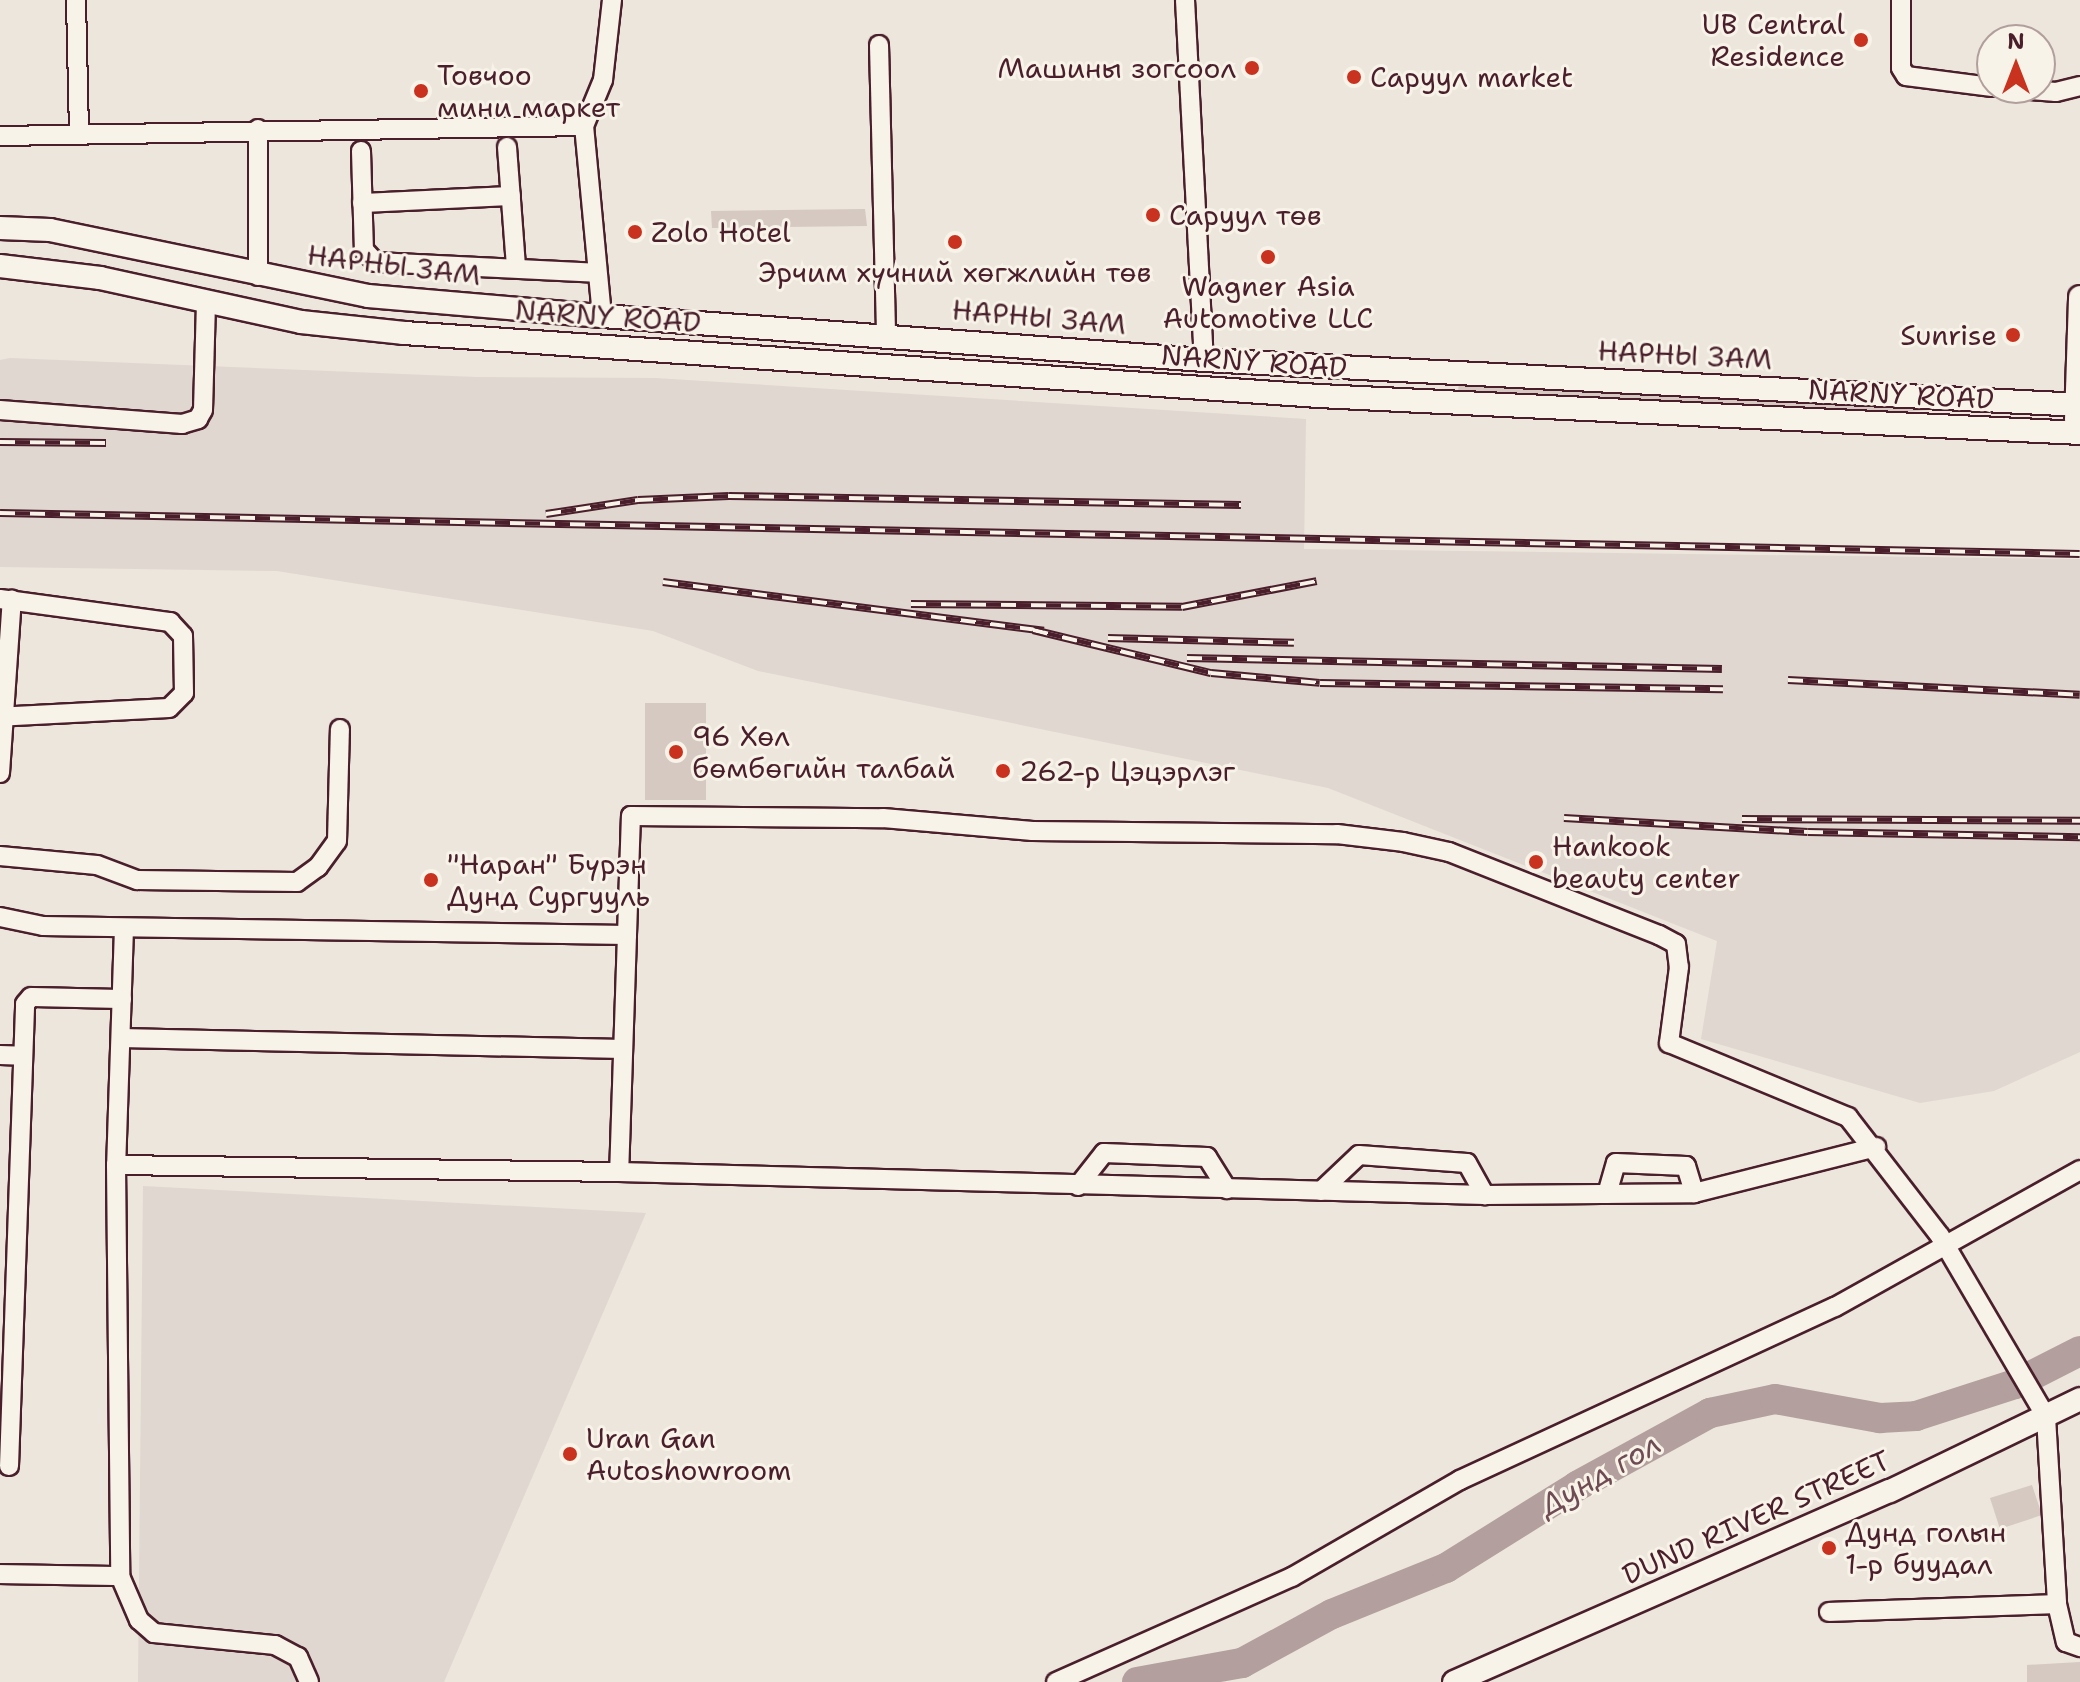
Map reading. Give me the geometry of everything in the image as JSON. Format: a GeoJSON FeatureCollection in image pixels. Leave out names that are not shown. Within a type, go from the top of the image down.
{"type":"FeatureCollection","features":[{"type":"Feature","properties":{"kind":"main road","name":"НАРНЫ ЗАМ"},"geometry":{"type":"LineString","coordinates":[[0,228],[50,230],[258,276],[368,296],[602,316],[1204,360],[2078,405]]}},
{"type":"Feature","properties":{"kind":"main road","name":"NARNY ROAD"},"geometry":{"type":"LineString","coordinates":[[0,266],[100,278],[301,322],[1376,398],[2077,433]]}},
{"type":"Feature","properties":{"kind":"main road"},"geometry":{"type":"LineString","coordinates":[[2077,433],[2080,297]]}},
{"type":"Feature","properties":{"kind":"main road"},"geometry":{"type":"LineString","coordinates":[[623,347],[605,339],[605,329],[682,321]]}},
{"type":"Feature","properties":{"kind":"main road"},"geometry":{"type":"LineString","coordinates":[[1376,398],[1452,387],[1452,381],[1435,373]]}},
{"type":"Feature","properties":{"kind":"main road","name":"DUND RIVER STREET"},"geometry":{"type":"LineString","coordinates":[[1454,1682],[1890,1491],[2080,1399]]}},
{"type":"Feature","properties":{"kind":"street"},"geometry":{"type":"LineString","coordinates":[[76,0],[79,135]]}},
{"type":"Feature","properties":{"kind":"street"},"geometry":{"type":"LineString","coordinates":[[602,316],[584,126],[603,80],[612,0]]}},
{"type":"Feature","properties":{"kind":"street"},"geometry":{"type":"LineString","coordinates":[[1185,0],[1204,360]]}},
{"type":"Feature","properties":{"kind":"street"},"geometry":{"type":"LineString","coordinates":[[1901,0],[1901,68],[1906,76],[1976,85]]}},
{"type":"Feature","properties":{"kind":"street"},"geometry":{"type":"LineString","coordinates":[[879,45],[886,335]]}},
{"type":"Feature","properties":{"kind":"street"},"geometry":{"type":"LineString","coordinates":[[2056,92],[2080,86]]}},
{"type":"Feature","properties":{"kind":"street"},"geometry":{"type":"LineString","coordinates":[[0,136],[258,129],[584,126]]}},
{"type":"Feature","properties":{"kind":"street"},"geometry":{"type":"LineString","coordinates":[[258,129],[258,276]]}},
{"type":"Feature","properties":{"kind":"street"},"geometry":{"type":"LineString","coordinates":[[507,147],[516,268]]}},
{"type":"Feature","properties":{"kind":"street"},"geometry":{"type":"LineString","coordinates":[[361,151],[364,250],[375,262],[597,273]]}},
{"type":"Feature","properties":{"kind":"street"},"geometry":{"type":"LineString","coordinates":[[362,203],[511,196]]}},
{"type":"Feature","properties":{"kind":"street"},"geometry":{"type":"LineString","coordinates":[[0,410],[182,424],[198,419],[203,410],[206,301]]}},
{"type":"Feature","properties":{"kind":"street"},"geometry":{"type":"LineString","coordinates":[[0,773],[6,599],[170,622],[183,636],[184,693],[169,708],[2,717]]}},
{"type":"Feature","properties":{"kind":"street"},"geometry":{"type":"LineString","coordinates":[[0,856],[97,865],[137,880],[297,882],[318,867],[337,841],[340,729]]}},
{"type":"Feature","properties":{"kind":"street"},"geometry":{"type":"LineString","coordinates":[[619,1172],[631,816],[883,818],[1044,832],[1337,834],[1403,842],[1449,852],[1676,944],[1679,967],[1669,1043],[1816,1100],[1848,1117],[1876,1147],[1946,1247],[2046,1417],[2057,1604],[2066,1642],[2080,1647]]}},
{"type":"Feature","properties":{"kind":"street"},"geometry":{"type":"LineString","coordinates":[[0,917],[43,926],[627,935]]}},
{"type":"Feature","properties":{"kind":"street"},"geometry":{"type":"LineString","coordinates":[[124,928],[116,1165],[120,1576],[139,1620],[154,1633],[275,1645],[298,1657],[309,1682]]}},
{"type":"Feature","properties":{"kind":"street"},"geometry":{"type":"LineString","coordinates":[[9,1466],[25,1004],[31,997],[122,999]]}},
{"type":"Feature","properties":{"kind":"street"},"geometry":{"type":"LineString","coordinates":[[121,1038],[623,1049]]}},
{"type":"Feature","properties":{"kind":"street"},"geometry":{"type":"LineString","coordinates":[[0,1055],[23,1056]]}},
{"type":"Feature","properties":{"kind":"street"},"geometry":{"type":"LineString","coordinates":[[116,1165],[619,1172],[1485,1195],[1607,1194],[1694,1193],[1876,1147]]}},
{"type":"Feature","properties":{"kind":"street"},"geometry":{"type":"LineString","coordinates":[[1078,1186],[1104,1153],[1207,1157],[1227,1189]]}},
{"type":"Feature","properties":{"kind":"street"},"geometry":{"type":"LineString","coordinates":[[1321,1191],[1359,1155],[1467,1163],[1485,1195]]}},
{"type":"Feature","properties":{"kind":"street"},"geometry":{"type":"LineString","coordinates":[[1607,1194],[1616,1163],[1686,1166],[1694,1193]]}},
{"type":"Feature","properties":{"kind":"street"},"geometry":{"type":"LineString","coordinates":[[1056,1682],[1292,1577],[1460,1480],[1835,1307],[2080,1170]]}},
{"type":"Feature","properties":{"kind":"street"},"geometry":{"type":"LineString","coordinates":[[0,1574],[120,1576]]}},
{"type":"Feature","properties":{"kind":"street"},"geometry":{"type":"LineString","coordinates":[[1829,1612],[2057,1604]]}},
{"type":"Feature","properties":{"kind":"shaded area"},"geometry":{"type":"Polygon","coordinates":[[[865,209],[867,226],[712,228],[711,211],[865,209]]]}},
{"type":"Feature","properties":{"kind":"shaded area"},"geometry":{"type":"Polygon","coordinates":[[[0,360],[476,377],[655,378],[1306,419],[1304,549],[2080,559],[2080,1052],[1994,1091],[1920,1103],[1701,1039],[1717,941],[1328,788],[758,671],[653,631],[277,571],[0,567],[0,360]]]}},
{"type":"Feature","properties":{"kind":"shaded area"},"geometry":{"type":"Polygon","coordinates":[[[1459,382],[1956,408],[1878,414],[1458,392],[1459,382]]]}},
{"type":"Feature","properties":{"kind":"shaded area","name":"96 Хөл бөмбөгийн талбай"},"geometry":{"type":"Polygon","coordinates":[[[645,703],[706,703],[706,800],[645,800],[645,703]]]}},
{"type":"Feature","properties":{"kind":"shaded area"},"geometry":{"type":"Polygon","coordinates":[[[143,1186],[646,1213],[444,1682],[138,1682],[143,1186]]]}},
{"type":"Feature","properties":{"kind":"shaded area"},"geometry":{"type":"Polygon","coordinates":[[[2032,1485],[2042,1515],[2000,1529],[1990,1498],[2032,1485]]]}},
{"type":"Feature","properties":{"kind":"shaded area"},"geometry":{"type":"Polygon","coordinates":[[[2080,1662],[2080,1682],[2027,1682],[2027,1665],[2080,1662]]]}},
{"type":"Feature","properties":{"kind":"waterway","name":"Дунд гол"},"geometry":{"type":"LineString","coordinates":[[1137,1682],[1242,1663],[1332,1614],[1446,1568],[1577,1486],[1710,1413],[1775,1399],[1880,1418],[1916,1416],[2015,1384],[2080,1351]]}},
{"type":"Feature","properties":{"kind":"railway"},"geometry":{"type":"LineString","coordinates":[[0,442],[106,443]]}},
{"type":"Feature","properties":{"kind":"railway"},"geometry":{"type":"LineString","coordinates":[[546,514],[638,500],[729,496],[1241,505]]}},
{"type":"Feature","properties":{"kind":"railway"},"geometry":{"type":"LineString","coordinates":[[0,513],[2080,554]]}},
{"type":"Feature","properties":{"kind":"railway"},"geometry":{"type":"LineString","coordinates":[[911,604],[1182,607],[1317,581]]}},
{"type":"Feature","properties":{"kind":"railway"},"geometry":{"type":"LineString","coordinates":[[663,582],[1044,631]]}},
{"type":"Feature","properties":{"kind":"railway"},"geometry":{"type":"LineString","coordinates":[[1033,630],[1211,673],[1320,683],[1723,689]]}},
{"type":"Feature","properties":{"kind":"railway"},"geometry":{"type":"LineString","coordinates":[[1108,638],[1294,643]]}},
{"type":"Feature","properties":{"kind":"railway"},"geometry":{"type":"LineString","coordinates":[[1187,658],[1722,669]]}},
{"type":"Feature","properties":{"kind":"railway"},"geometry":{"type":"LineString","coordinates":[[1788,680],[2080,695]]}},
{"type":"Feature","properties":{"kind":"railway"},"geometry":{"type":"LineString","coordinates":[[1564,818],[1808,832],[2080,837]]}},
{"type":"Feature","properties":{"kind":"railway"},"geometry":{"type":"LineString","coordinates":[[1742,819],[2080,821]]}},
{"type":"Feature","properties":{"kind":"place","name":"UB Central Residence"},"geometry":{"type":"Point","coordinates":[1861,40]}},
{"type":"Feature","properties":{"kind":"place","name":"Машины зогсоол"},"geometry":{"type":"Point","coordinates":[1252,68]}},
{"type":"Feature","properties":{"kind":"place","name":"Саруул market"},"geometry":{"type":"Point","coordinates":[1354,77]}},
{"type":"Feature","properties":{"kind":"place","name":"Товчоо мини маркет"},"geometry":{"type":"Point","coordinates":[421,91]}},
{"type":"Feature","properties":{"kind":"place","name":"Саруул төв"},"geometry":{"type":"Point","coordinates":[1153,215]}},
{"type":"Feature","properties":{"kind":"place","name":"Zolo Hotel"},"geometry":{"type":"Point","coordinates":[635,232]}},
{"type":"Feature","properties":{"kind":"place","name":"Эрчим хүчний хөгжлийн төв"},"geometry":{"type":"Point","coordinates":[955,242]}},
{"type":"Feature","properties":{"kind":"place","name":"Wagner Asia Automotive LLC"},"geometry":{"type":"Point","coordinates":[1268,257]}},
{"type":"Feature","properties":{"kind":"place","name":"Sunrise"},"geometry":{"type":"Point","coordinates":[2013,335]}},
{"type":"Feature","properties":{"kind":"place","name":"96 Хөл бөмбөгийн талбай"},"geometry":{"type":"Point","coordinates":[676,752]}},
{"type":"Feature","properties":{"kind":"place","name":"262-р Цэцэрлэг"},"geometry":{"type":"Point","coordinates":[1003,771]}},
{"type":"Feature","properties":{"kind":"place","name":"Hankook beauty center"},"geometry":{"type":"Point","coordinates":[1536,862]}},
{"type":"Feature","properties":{"kind":"place","name":"\"Наран\" Бүрэн Дунд Сургууль"},"geometry":{"type":"Point","coordinates":[431,880]}},
{"type":"Feature","properties":{"kind":"place","name":"Uran Gan Autoshowroom"},"geometry":{"type":"Point","coordinates":[570,1454]}},
{"type":"Feature","properties":{"kind":"place","name":"Дунд голын 1-р буудал"},"geometry":{"type":"Point","coordinates":[1829,1548]}}]}
